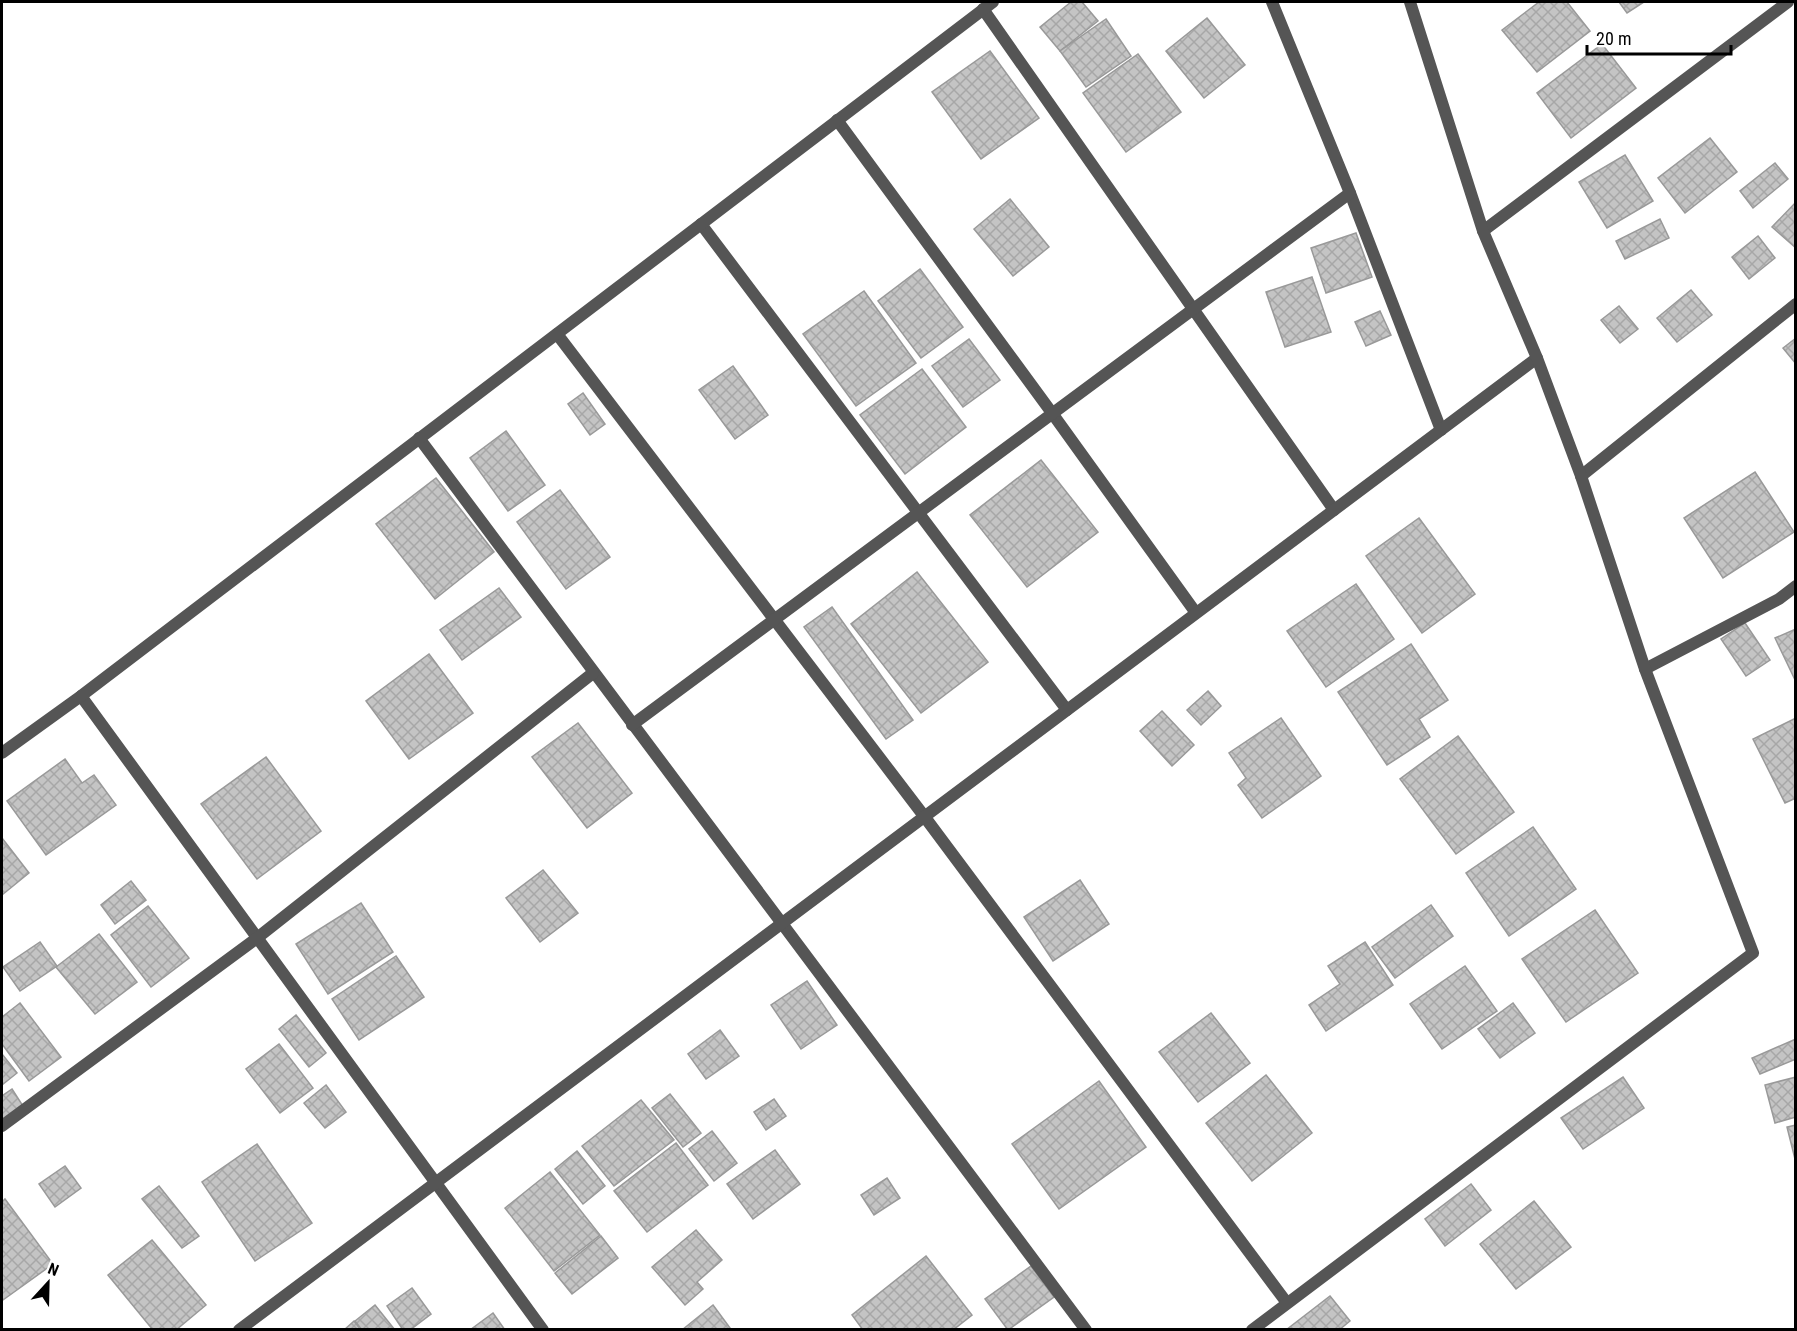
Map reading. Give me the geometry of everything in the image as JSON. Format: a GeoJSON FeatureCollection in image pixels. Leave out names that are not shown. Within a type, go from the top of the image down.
{"type":"FeatureCollection","features":[{"type":"Feature","properties":{"kind":"street"},"geometry":{"type":"LineString","coordinates":[[1272,2],[1350,193],[1441,430]]}},
{"type":"Feature","properties":{"kind":"street"},"geometry":{"type":"LineString","coordinates":[[1252,1329],[1753,953],[1645,669],[1581,476],[1537,358],[1483,231],[1410,2]]}},
{"type":"Feature","properties":{"kind":"street"},"geometry":{"type":"LineString","coordinates":[[1483,231],[1788,2]]}},
{"type":"Feature","properties":{"kind":"street"},"geometry":{"type":"LineString","coordinates":[[2,753],[81,696],[988,5],[1194,309],[1334,510]]}},
{"type":"Feature","properties":{"kind":"street"},"geometry":{"type":"LineString","coordinates":[[837,120],[1052,412],[1196,613]]}},
{"type":"Feature","properties":{"kind":"street"},"geometry":{"type":"LineString","coordinates":[[632,725],[1350,193]]}},
{"type":"Feature","properties":{"kind":"street"},"geometry":{"type":"LineString","coordinates":[[700,224],[1067,710]]}},
{"type":"Feature","properties":{"kind":"street"},"geometry":{"type":"LineString","coordinates":[[1581,476],[1796,304]]}},
{"type":"Feature","properties":{"kind":"street"},"geometry":{"type":"LineString","coordinates":[[557,334],[924,816],[1287,1303]]}},
{"type":"Feature","properties":{"kind":"street"},"geometry":{"type":"LineString","coordinates":[[239,1329],[1537,358]]}},
{"type":"Feature","properties":{"kind":"street"},"geometry":{"type":"LineString","coordinates":[[419,438],[1086,1329]]}},
{"type":"Feature","properties":{"kind":"street"},"geometry":{"type":"LineString","coordinates":[[1645,669],[1779,599],[1796,586]]}},
{"type":"Feature","properties":{"kind":"street"},"geometry":{"type":"LineString","coordinates":[[2,1126],[257,938],[593,673]]}},
{"type":"Feature","properties":{"kind":"street"},"geometry":{"type":"LineString","coordinates":[[81,696],[543,1329]]}},
{"type":"Feature","properties":{"kind":"building"},"geometry":{"type":"Polygon","coordinates":[[[1071,2],[1082,2],[1098,21],[1060,51],[1040,27],[1071,2]]]}},
{"type":"Feature","properties":{"kind":"building"},"geometry":{"type":"Polygon","coordinates":[[[1539,2],[1567,2],[1590,31],[1537,72],[1502,30],[1539,2]]]}},
{"type":"Feature","properties":{"kind":"building"},"geometry":{"type":"Polygon","coordinates":[[[1619,2],[1644,2],[1627,13],[1619,2]]]}},
{"type":"Feature","properties":{"kind":"building"},"geometry":{"type":"Polygon","coordinates":[[[1207,18],[1245,65],[1204,98],[1166,51],[1207,18]]]}},
{"type":"Feature","properties":{"kind":"building"},"geometry":{"type":"Polygon","coordinates":[[[1106,19],[1131,56],[1086,87],[1060,51],[1106,19]]]}},
{"type":"Feature","properties":{"kind":"building"},"geometry":{"type":"Polygon","coordinates":[[[1602,44],[1636,88],[1571,138],[1537,93],[1602,44]]]}},
{"type":"Feature","properties":{"kind":"building"},"geometry":{"type":"Polygon","coordinates":[[[990,51],[1039,118],[981,159],[932,92],[990,51]]]}},
{"type":"Feature","properties":{"kind":"building"},"geometry":{"type":"Polygon","coordinates":[[[1138,54],[1181,112],[1126,152],[1083,93],[1138,54]]]}},
{"type":"Feature","properties":{"kind":"building"},"geometry":{"type":"Polygon","coordinates":[[[1710,138],[1737,172],[1685,213],[1658,178],[1710,138]]]}},
{"type":"Feature","properties":{"kind":"building"},"geometry":{"type":"Polygon","coordinates":[[[1625,155],[1653,201],[1607,228],[1579,182],[1625,155]]]}},
{"type":"Feature","properties":{"kind":"building"},"geometry":{"type":"Polygon","coordinates":[[[1775,163],[1788,179],[1753,208],[1740,191],[1775,163]]]}},
{"type":"Feature","properties":{"kind":"building"},"geometry":{"type":"Polygon","coordinates":[[[1010,199],[1049,247],[1013,276],[974,229],[1010,199]]]}},
{"type":"Feature","properties":{"kind":"building"},"geometry":{"type":"Polygon","coordinates":[[[1796,202],[1796,248],[1772,227],[1796,202]]]}},
{"type":"Feature","properties":{"kind":"building"},"geometry":{"type":"Polygon","coordinates":[[[1660,219],[1669,238],[1625,259],[1616,241],[1660,219]]]}},
{"type":"Feature","properties":{"kind":"building"},"geometry":{"type":"Polygon","coordinates":[[[1356,233],[1372,277],[1326,293],[1311,248],[1356,233]]]}},
{"type":"Feature","properties":{"kind":"building"},"geometry":{"type":"Polygon","coordinates":[[[1758,236],[1775,258],[1749,279],[1732,257],[1758,236]]]}},
{"type":"Feature","properties":{"kind":"building"},"geometry":{"type":"Polygon","coordinates":[[[920,269],[963,327],[921,358],[878,301],[920,269]]]}},
{"type":"Feature","properties":{"kind":"building"},"geometry":{"type":"Polygon","coordinates":[[[1312,277],[1331,332],[1285,347],[1266,292],[1312,277]]]}},
{"type":"Feature","properties":{"kind":"building"},"geometry":{"type":"Polygon","coordinates":[[[1691,290],[1712,315],[1677,342],[1657,318],[1691,290]]]}},
{"type":"Feature","properties":{"kind":"building"},"geometry":{"type":"Polygon","coordinates":[[[864,291],[916,363],[856,406],[803,334],[864,291]]]}},
{"type":"Feature","properties":{"kind":"building"},"geometry":{"type":"Polygon","coordinates":[[[1619,306],[1638,329],[1620,343],[1601,320],[1619,306]]]}},
{"type":"Feature","properties":{"kind":"building"},"geometry":{"type":"Polygon","coordinates":[[[1380,311],[1391,335],[1366,346],[1355,322],[1380,311]]]}},
{"type":"Feature","properties":{"kind":"building"},"geometry":{"type":"Polygon","coordinates":[[[1796,338],[1796,364],[1783,348],[1796,338]]]}},
{"type":"Feature","properties":{"kind":"building"},"geometry":{"type":"Polygon","coordinates":[[[969,339],[1000,380],[963,407],[932,366],[969,339]]]}},
{"type":"Feature","properties":{"kind":"building"},"geometry":{"type":"Polygon","coordinates":[[[733,366],[768,415],[735,439],[699,390],[733,366]]]}},
{"type":"Feature","properties":{"kind":"building"},"geometry":{"type":"Polygon","coordinates":[[[922,369],[966,427],[905,474],[860,415],[922,369]]]}},
{"type":"Feature","properties":{"kind":"building"},"geometry":{"type":"Polygon","coordinates":[[[583,393],[605,424],[590,435],[568,404],[583,393]]]}},
{"type":"Feature","properties":{"kind":"building"},"geometry":{"type":"Polygon","coordinates":[[[506,431],[545,485],[508,511],[470,458],[506,431]]]}},
{"type":"Feature","properties":{"kind":"building"},"geometry":{"type":"Polygon","coordinates":[[[1041,460],[1098,532],[1027,587],[970,515],[1041,460]]]}},
{"type":"Feature","properties":{"kind":"building"},"geometry":{"type":"Polygon","coordinates":[[[1755,472],[1794,532],[1723,578],[1684,518],[1755,472]]]}},
{"type":"Feature","properties":{"kind":"building"},"geometry":{"type":"Polygon","coordinates":[[[436,478],[494,552],[435,599],[376,524],[436,478]]]}},
{"type":"Feature","properties":{"kind":"building"},"geometry":{"type":"Polygon","coordinates":[[[560,490],[610,557],[566,589],[517,522],[560,490]]]}},
{"type":"Feature","properties":{"kind":"building"},"geometry":{"type":"Polygon","coordinates":[[[1419,518],[1475,594],[1422,633],[1366,556],[1419,518]]]}},
{"type":"Feature","properties":{"kind":"building"},"geometry":{"type":"Polygon","coordinates":[[[917,572],[988,662],[921,713],[851,624],[917,572]]]}},
{"type":"Feature","properties":{"kind":"building"},"geometry":{"type":"Polygon","coordinates":[[[1356,584],[1394,639],[1326,687],[1287,631],[1356,584]]]}},
{"type":"Feature","properties":{"kind":"building"},"geometry":{"type":"Polygon","coordinates":[[[499,588],[521,617],[462,660],[440,630],[499,588]]]}},
{"type":"Feature","properties":{"kind":"building"},"geometry":{"type":"Polygon","coordinates":[[[832,607],[913,720],[886,739],[804,627],[832,607]]]}},
{"type":"Feature","properties":{"kind":"building"},"geometry":{"type":"Polygon","coordinates":[[[1745,623],[1770,660],[1746,676],[1721,639],[1745,623]]]}},
{"type":"Feature","properties":{"kind":"building"},"geometry":{"type":"Polygon","coordinates":[[[1796,629],[1796,682],[1775,638],[1796,629]]]}},
{"type":"Feature","properties":{"kind":"building"},"geometry":{"type":"Polygon","coordinates":[[[1411,644],[1448,700],[1419,719],[1430,737],[1387,765],[1338,692],[1411,644]]]}},
{"type":"Feature","properties":{"kind":"building"},"geometry":{"type":"Polygon","coordinates":[[[429,654],[473,713],[409,759],[366,701],[429,654]]]}},
{"type":"Feature","properties":{"kind":"building"},"geometry":{"type":"Polygon","coordinates":[[[1208,691],[1221,706],[1201,725],[1187,710],[1208,691]]]}},
{"type":"Feature","properties":{"kind":"building"},"geometry":{"type":"Polygon","coordinates":[[[1162,711],[1194,745],[1172,766],[1140,731],[1162,711]]]}},
{"type":"Feature","properties":{"kind":"building"},"geometry":{"type":"Polygon","coordinates":[[[1281,718],[1321,776],[1262,818],[1238,785],[1246,778],[1229,753],[1281,718]]]}},
{"type":"Feature","properties":{"kind":"building"},"geometry":{"type":"Polygon","coordinates":[[[1796,718],[1796,798],[1785,803],[1753,739],[1796,718]]]}},
{"type":"Feature","properties":{"kind":"building"},"geometry":{"type":"Polygon","coordinates":[[[578,723],[632,793],[587,828],[532,757],[578,723]]]}},
{"type":"Feature","properties":{"kind":"building"},"geometry":{"type":"Polygon","coordinates":[[[1458,736],[1514,812],[1456,854],[1400,779],[1458,736]]]}},
{"type":"Feature","properties":{"kind":"building"},"geometry":{"type":"Polygon","coordinates":[[[266,757],[321,831],[257,879],[201,804],[266,757]]]}},
{"type":"Feature","properties":{"kind":"building"},"geometry":{"type":"Polygon","coordinates":[[[65,759],[82,783],[94,775],[116,805],[46,855],[7,801],[65,759]]]}},
{"type":"Feature","properties":{"kind":"building"},"geometry":{"type":"Polygon","coordinates":[[[1533,827],[1576,889],[1509,936],[1466,873],[1533,827]]]}},
{"type":"Feature","properties":{"kind":"building"},"geometry":{"type":"Polygon","coordinates":[[[2,838],[29,873],[2,895],[2,838]]]}},
{"type":"Feature","properties":{"kind":"building"},"geometry":{"type":"Polygon","coordinates":[[[543,870],[578,913],[540,942],[506,898],[543,870]]]}},
{"type":"Feature","properties":{"kind":"building"},"geometry":{"type":"Polygon","coordinates":[[[1080,880],[1109,924],[1053,961],[1024,917],[1080,880]]]}},
{"type":"Feature","properties":{"kind":"building"},"geometry":{"type":"Polygon","coordinates":[[[131,881],[146,900],[115,924],[101,905],[131,881]]]}},
{"type":"Feature","properties":{"kind":"building"},"geometry":{"type":"Polygon","coordinates":[[[361,903],[393,952],[328,994],[296,944],[361,903]]]}},
{"type":"Feature","properties":{"kind":"building"},"geometry":{"type":"Polygon","coordinates":[[[1431,905],[1453,936],[1395,978],[1372,947],[1431,905]]]}},
{"type":"Feature","properties":{"kind":"building"},"geometry":{"type":"Polygon","coordinates":[[[148,906],[189,958],[151,987],[111,935],[148,906]]]}},
{"type":"Feature","properties":{"kind":"building"},"geometry":{"type":"Polygon","coordinates":[[[1595,910],[1638,973],[1566,1022],[1522,959],[1595,910]]]}},
{"type":"Feature","properties":{"kind":"building"},"geometry":{"type":"Polygon","coordinates":[[[99,934],[137,982],[95,1014],[56,967],[99,934]]]}},
{"type":"Feature","properties":{"kind":"building"},"geometry":{"type":"Polygon","coordinates":[[[40,942],[57,966],[20,991],[3,967],[40,942]]]}},
{"type":"Feature","properties":{"kind":"building"},"geometry":{"type":"Polygon","coordinates":[[[1365,942],[1393,985],[1326,1031],[1309,1005],[1340,984],[1328,966],[1365,942]]]}},
{"type":"Feature","properties":{"kind":"building"},"geometry":{"type":"Polygon","coordinates":[[[396,956],[424,997],[359,1040],[332,999],[396,956]]]}},
{"type":"Feature","properties":{"kind":"building"},"geometry":{"type":"Polygon","coordinates":[[[1465,966],[1497,1011],[1442,1049],[1410,1004],[1465,966]]]}},
{"type":"Feature","properties":{"kind":"building"},"geometry":{"type":"Polygon","coordinates":[[[807,981],[837,1025],[801,1049],[771,1005],[807,981]]]}},
{"type":"Feature","properties":{"kind":"building"},"geometry":{"type":"Polygon","coordinates":[[[20,1003],[61,1057],[29,1081],[2,1044],[2,1017],[20,1003]]]}},
{"type":"Feature","properties":{"kind":"building"},"geometry":{"type":"Polygon","coordinates":[[[1513,1003],[1535,1033],[1500,1058],[1478,1029],[1513,1003]]]}},
{"type":"Feature","properties":{"kind":"building"},"geometry":{"type":"Polygon","coordinates":[[[1211,1013],[1250,1063],[1198,1102],[1159,1052],[1211,1013]]]}},
{"type":"Feature","properties":{"kind":"building"},"geometry":{"type":"Polygon","coordinates":[[[296,1015],[326,1053],[309,1067],[279,1029],[296,1015]]]}},
{"type":"Feature","properties":{"kind":"building"},"geometry":{"type":"Polygon","coordinates":[[[720,1030],[739,1056],[706,1079],[688,1054],[720,1030]]]}},
{"type":"Feature","properties":{"kind":"building"},"geometry":{"type":"Polygon","coordinates":[[[1796,1039],[1796,1059],[1760,1074],[1752,1058],[1796,1039]]]}},
{"type":"Feature","properties":{"kind":"building"},"geometry":{"type":"Polygon","coordinates":[[[279,1044],[313,1088],[280,1113],[246,1069],[279,1044]]]}},
{"type":"Feature","properties":{"kind":"building"},"geometry":{"type":"Polygon","coordinates":[[[2,1054],[17,1073],[2,1085],[2,1054]]]}},
{"type":"Feature","properties":{"kind":"building"},"geometry":{"type":"Polygon","coordinates":[[[1266,1075],[1312,1133],[1252,1181],[1206,1123],[1266,1075]]]}},
{"type":"Feature","properties":{"kind":"building"},"geometry":{"type":"Polygon","coordinates":[[[1623,1077],[1644,1108],[1583,1149],[1561,1118],[1623,1077]]]}},
{"type":"Feature","properties":{"kind":"building"},"geometry":{"type":"Polygon","coordinates":[[[1796,1077],[1796,1117],[1775,1123],[1765,1085],[1796,1077]]]}},
{"type":"Feature","properties":{"kind":"building"},"geometry":{"type":"Polygon","coordinates":[[[1099,1081],[1146,1147],[1059,1209],[1012,1144],[1099,1081]]]}},
{"type":"Feature","properties":{"kind":"building"},"geometry":{"type":"Polygon","coordinates":[[[326,1085],[346,1112],[325,1128],[304,1103],[326,1085]]]}},
{"type":"Feature","properties":{"kind":"building"},"geometry":{"type":"Polygon","coordinates":[[[12,1089],[23,1106],[2,1120],[2,1096],[12,1089]]]}},
{"type":"Feature","properties":{"kind":"building"},"geometry":{"type":"Polygon","coordinates":[[[670,1094],[701,1133],[683,1147],[652,1108],[670,1094]]]}},
{"type":"Feature","properties":{"kind":"building"},"geometry":{"type":"Polygon","coordinates":[[[774,1099],[786,1116],[766,1130],[754,1112],[774,1099]]]}},
{"type":"Feature","properties":{"kind":"building"},"geometry":{"type":"Polygon","coordinates":[[[641,1100],[674,1140],[614,1186],[582,1146],[641,1100]]]}},
{"type":"Feature","properties":{"kind":"building"},"geometry":{"type":"Polygon","coordinates":[[[1796,1125],[1796,1163],[1787,1127],[1796,1125]]]}},
{"type":"Feature","properties":{"kind":"building"},"geometry":{"type":"Polygon","coordinates":[[[712,1131],[737,1163],[714,1181],[689,1149],[712,1131]]]}},
{"type":"Feature","properties":{"kind":"building"},"geometry":{"type":"Polygon","coordinates":[[[676,1143],[708,1185],[647,1232],[614,1191],[676,1143]]]}},
{"type":"Feature","properties":{"kind":"building"},"geometry":{"type":"Polygon","coordinates":[[[257,1144],[312,1223],[255,1261],[202,1182],[257,1144]]]}},
{"type":"Feature","properties":{"kind":"building"},"geometry":{"type":"Polygon","coordinates":[[[775,1150],[800,1184],[753,1219],[727,1184],[775,1150]]]}},
{"type":"Feature","properties":{"kind":"building"},"geometry":{"type":"Polygon","coordinates":[[[577,1151],[605,1186],[583,1204],[555,1169],[577,1151]]]}},
{"type":"Feature","properties":{"kind":"building"},"geometry":{"type":"Polygon","coordinates":[[[65,1166],[81,1188],[55,1207],[39,1184],[65,1166]]]}},
{"type":"Feature","properties":{"kind":"building"},"geometry":{"type":"Polygon","coordinates":[[[550,1172],[600,1235],[554,1271],[505,1208],[550,1172]]]}},
{"type":"Feature","properties":{"kind":"building"},"geometry":{"type":"Polygon","coordinates":[[[887,1178],[900,1198],[874,1215],[861,1195],[887,1178]]]}},
{"type":"Feature","properties":{"kind":"building"},"geometry":{"type":"Polygon","coordinates":[[[1471,1184],[1491,1210],[1445,1246],[1425,1219],[1471,1184]]]}},
{"type":"Feature","properties":{"kind":"building"},"geometry":{"type":"Polygon","coordinates":[[[159,1186],[199,1236],[182,1248],[142,1199],[159,1186]]]}},
{"type":"Feature","properties":{"kind":"building"},"geometry":{"type":"Polygon","coordinates":[[[5,1199],[53,1264],[3,1300],[2,1202],[5,1199]]]}},
{"type":"Feature","properties":{"kind":"building"},"geometry":{"type":"Polygon","coordinates":[[[1534,1201],[1571,1247],[1516,1289],[1480,1244],[1534,1201]]]}},
{"type":"Feature","properties":{"kind":"building"},"geometry":{"type":"Polygon","coordinates":[[[696,1230],[722,1260],[697,1282],[703,1289],[685,1305],[652,1267],[696,1230]]]}},
{"type":"Feature","properties":{"kind":"building"},"geometry":{"type":"Polygon","coordinates":[[[601,1236],[618,1258],[572,1294],[555,1273],[601,1236]]]}},
{"type":"Feature","properties":{"kind":"building"},"geometry":{"type":"Polygon","coordinates":[[[152,1240],[206,1305],[176,1330],[153,1330],[108,1275],[152,1240]]]}},
{"type":"Feature","properties":{"kind":"building"},"geometry":{"type":"Polygon","coordinates":[[[926,1256],[972,1315],[953,1330],[863,1330],[852,1315],[926,1256]]]}},
{"type":"Feature","properties":{"kind":"building"},"geometry":{"type":"Polygon","coordinates":[[[1031,1266],[1054,1297],[1008,1330],[985,1299],[1031,1266]]]}},
{"type":"Feature","properties":{"kind":"building"},"geometry":{"type":"Polygon","coordinates":[[[412,1288],[431,1314],[410,1330],[403,1330],[387,1306],[412,1288]]]}},
{"type":"Feature","properties":{"kind":"building"},"geometry":{"type":"Polygon","coordinates":[[[1330,1296],[1350,1321],[1339,1330],[1286,1330],[1330,1296]]]}},
{"type":"Feature","properties":{"kind":"building"},"geometry":{"type":"Polygon","coordinates":[[[375,1305],[395,1330],[362,1330],[355,1321],[375,1305]]]}},
{"type":"Feature","properties":{"kind":"building"},"geometry":{"type":"Polygon","coordinates":[[[713,1305],[730,1328],[728,1330],[682,1330],[713,1305]]]}},
{"type":"Feature","properties":{"kind":"building"},"geometry":{"type":"Polygon","coordinates":[[[493,1313],[505,1330],[470,1330],[493,1313]]]}},
{"type":"Feature","properties":{"kind":"building"},"geometry":{"type":"Polygon","coordinates":[[[354,1321],[361,1330],[344,1330],[354,1321]]]}}]}
